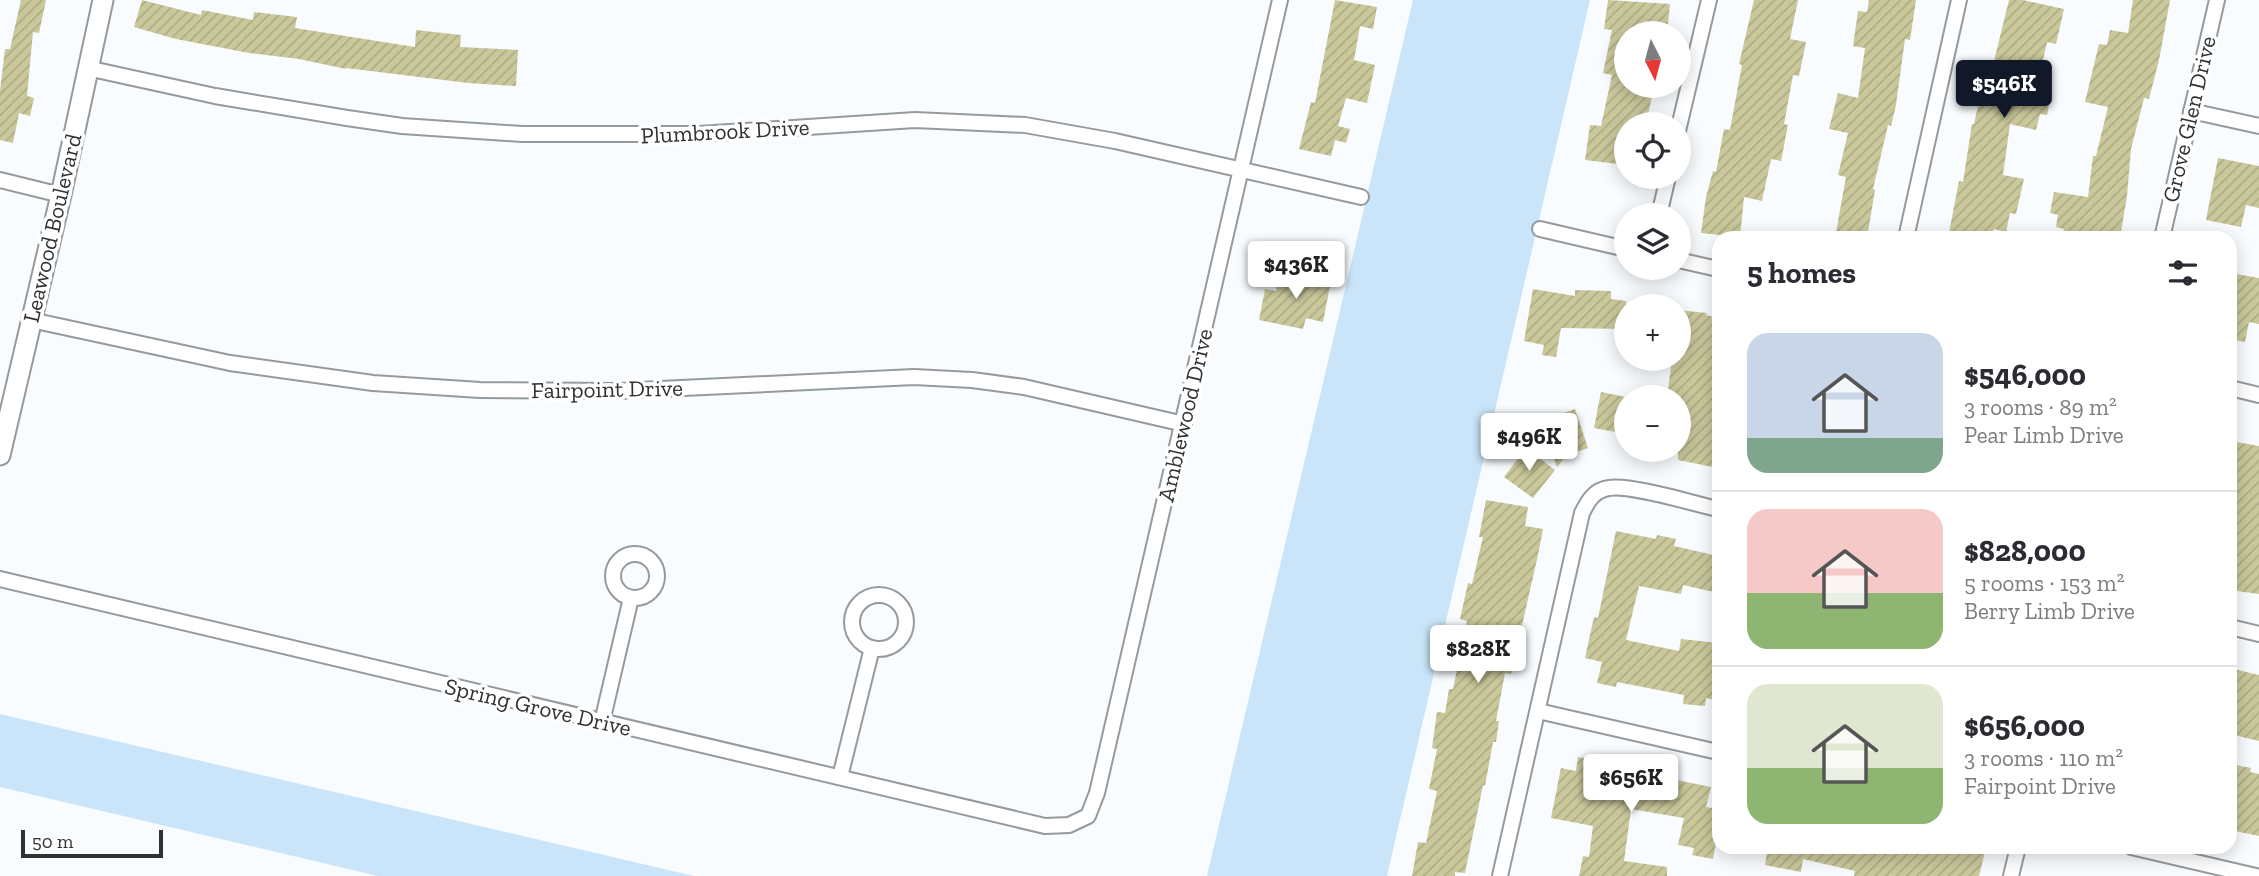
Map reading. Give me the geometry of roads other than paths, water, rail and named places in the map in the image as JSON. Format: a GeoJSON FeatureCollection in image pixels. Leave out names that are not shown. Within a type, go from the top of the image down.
{"type":"FeatureCollection","features":[{"type":"Feature","properties":{"kind":"street","name":"Leawood Boulevard"},"geometry":{"type":"LineString","coordinates":[[0,455],[103,0]]}},
{"type":"Feature","properties":{"kind":"street","name":"Amblewood Drive"},"geometry":{"type":"LineString","coordinates":[[1077,821],[1088,816],[1097,793],[1280,0]]}},
{"type":"Feature","properties":{"kind":"street"},"geometry":{"type":"LineString","coordinates":[[1682,112],[1709,0]]}},
{"type":"Feature","properties":{"kind":"street"},"geometry":{"type":"LineString","coordinates":[[1908,231],[1959,0]]}},
{"type":"Feature","properties":{"kind":"street","name":"Grove Glen Drive"},"geometry":{"type":"LineString","coordinates":[[2164,231],[2217,0]]}},
{"type":"Feature","properties":{"kind":"street","name":"Plumbrook Drive"},"geometry":{"type":"LineString","coordinates":[[87,68],[215,96],[402,126],[522,134],[645,135],[915,120],[990,122],[1063,130],[1361,197]]}},
{"type":"Feature","properties":{"kind":"street"},"geometry":{"type":"LineString","coordinates":[[2191,111],[2259,126]]}},
{"type":"Feature","properties":{"kind":"street"},"geometry":{"type":"LineString","coordinates":[[0,180],[61,195]]}},
{"type":"Feature","properties":{"kind":"street"},"geometry":{"type":"LineString","coordinates":[[1540,229],[1614,246]]}},
{"type":"Feature","properties":{"kind":"street"},"geometry":{"type":"LineString","coordinates":[[1691,263],[1712,268]]}},
{"type":"Feature","properties":{"kind":"street","name":"Fairpoint Drive"},"geometry":{"type":"LineString","coordinates":[[31,320],[230,363],[373,383],[480,390],[619,391],[926,377],[1024,387],[1184,424]]}},
{"type":"Feature","properties":{"kind":"street"},"geometry":{"type":"LineString","coordinates":[[2237,390],[2259,395]]}},
{"type":"Feature","properties":{"kind":"street"},"geometry":{"type":"LineString","coordinates":[[1500,876],[1582,513],[1591,495],[1608,488],[1632,489],[1712,508]]}},
{"type":"Feature","properties":{"kind":"street","name":"Spring Grove Drive"},"geometry":{"type":"LineString","coordinates":[[0,579],[1045,826],[1069,825],[1077,821]]}},
{"type":"Feature","properties":{"kind":"street"},"geometry":{"type":"LineString","coordinates":[[602,722],[631,598]]}},
{"type":"Feature","properties":{"kind":"street"},"geometry":{"type":"LineString","coordinates":[[2237,629],[2259,634]]}},
{"type":"Feature","properties":{"kind":"street"},"geometry":{"type":"LineString","coordinates":[[841,777],[872,648]]}},
{"type":"Feature","properties":{"kind":"street"},"geometry":{"type":"LineString","coordinates":[[1538,711],[1712,751]]}},
{"type":"Feature","properties":{"kind":"street"},"geometry":{"type":"LineString","coordinates":[[2011,876],[2016,854]]}},
{"type":"Feature","properties":{"kind":"street"},"geometry":{"type":"LineString","coordinates":[[2160,854],[2256,876]]}}]}
